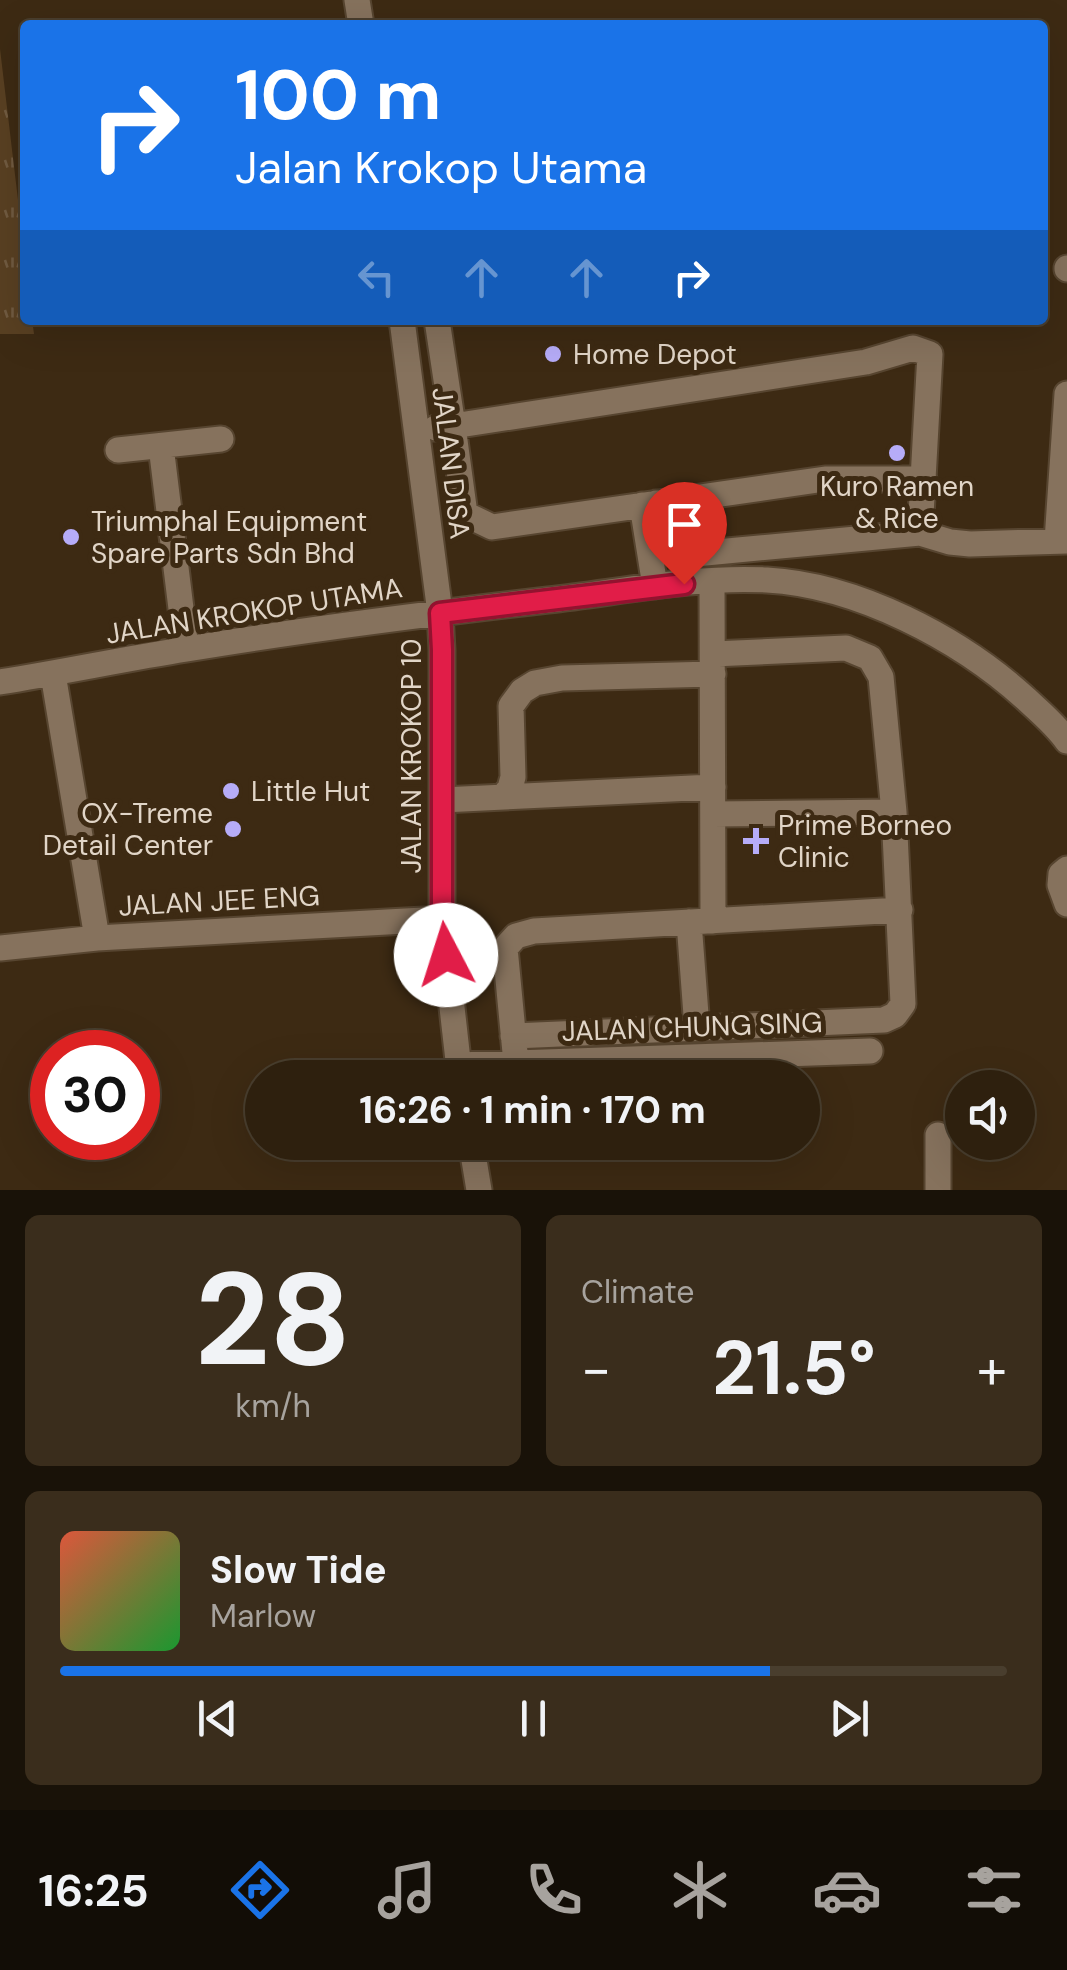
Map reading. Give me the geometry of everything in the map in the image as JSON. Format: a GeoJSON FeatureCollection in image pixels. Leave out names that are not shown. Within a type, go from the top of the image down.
{"type":"FeatureCollection","features":[{"type":"Feature","properties":{"kind":"street","name":"JALAN DISA"},"geometry":{"type":"LineString","coordinates":[[403,325],[440,613]]}},
{"type":"Feature","properties":{"kind":"street"},"geometry":{"type":"LineString","coordinates":[[438,325],[465,514],[492,527],[825,480],[924,479]]}},
{"type":"Feature","properties":{"kind":"street"},"geometry":{"type":"LineString","coordinates":[[416,430],[866,362],[913,348],[930,354],[920,533]]}},
{"type":"Feature","properties":{"kind":"street"},"geometry":{"type":"LineString","coordinates":[[410,382],[446,378]]}},
{"type":"Feature","properties":{"kind":"street"},"geometry":{"type":"LineString","coordinates":[[649,504],[672,539],[695,554],[920,533],[960,543],[1062,541],[1067,394]]}},
{"type":"Feature","properties":{"kind":"street"},"geometry":{"type":"LineString","coordinates":[[118,450],[221,439]]}},
{"type":"Feature","properties":{"kind":"street"},"geometry":{"type":"LineString","coordinates":[[161,446],[186,649]]}},
{"type":"Feature","properties":{"kind":"street"},"geometry":{"type":"LineString","coordinates":[[649,504],[655,586]]}},
{"type":"Feature","properties":{"kind":"street","name":"JALAN KROKOP UTAMA"},"geometry":{"type":"LineString","coordinates":[[0,682],[186,649],[440,613],[655,586],[769,580],[814,587],[872,604],[934,633],[966,652],[1064,728]]}},
{"type":"Feature","properties":{"kind":"street"},"geometry":{"type":"LineString","coordinates":[[697,1028],[701,921],[713,814],[712,581]]}},
{"type":"Feature","properties":{"kind":"street","name":"JALAN KROKOP 10"},"geometry":{"type":"LineString","coordinates":[[440,613],[442,919],[459,1060]]}},
{"type":"Feature","properties":{"kind":"street"},"geometry":{"type":"LineString","coordinates":[[503,797],[513,777],[511,706],[522,691],[535,683],[846,648],[870,658],[881,677],[894,812],[904,1004],[895,1015],[884,1020],[513,1036]]}},
{"type":"Feature","properties":{"kind":"street"},"geometry":{"type":"LineString","coordinates":[[53,674],[97,938]]}},
{"type":"Feature","properties":{"kind":"street"},"geometry":{"type":"LineString","coordinates":[[442,800],[713,787]]}},
{"type":"Feature","properties":{"kind":"street"},"geometry":{"type":"LineString","coordinates":[[713,814],[894,812]]}},
{"type":"Feature","properties":{"kind":"street"},"geometry":{"type":"LineString","coordinates":[[1067,869],[1061,874],[1060,886],[1067,904]]}},
{"type":"Feature","properties":{"kind":"street"},"geometry":{"type":"LineString","coordinates":[[516,1060],[504,948],[516,936],[534,930],[900,910]]}},
{"type":"Feature","properties":{"kind":"street","name":"JALAN JEE ENG"},"geometry":{"type":"LineString","coordinates":[[0,948],[97,938],[442,919]]}},
{"type":"Feature","properties":{"kind":"street","name":"JALAN CHUNG SING"},"geometry":{"type":"LineString","coordinates":[[625,1060],[870,1051]]}},
{"type":"Feature","properties":{"kind":"street"},"geometry":{"type":"LineString","coordinates":[[938,1135],[938,1190]]}},
{"type":"Feature","properties":{"kind":"street"},"geometry":{"type":"LineString","coordinates":[[474,1160],[478,1190]]}},
{"type":"Feature","properties":{"kind":"green space"},"geometry":{"type":"Polygon","coordinates":[[[0,49],[20,217],[20,325],[33,325],[34,334],[0,334],[0,49]]]}},
{"type":"Feature","properties":{"kind":"place","name":"Home Depot"},"geometry":{"type":"Point","coordinates":[553,354]}},
{"type":"Feature","properties":{"kind":"place","name":"Kuro Ramen & Rice"},"geometry":{"type":"Point","coordinates":[897,453]}},
{"type":"Feature","properties":{"kind":"place","name":"Triumphal Equipment Spare Parts Sdn Bhd"},"geometry":{"type":"Point","coordinates":[71,537]}},
{"type":"Feature","properties":{"kind":"place","name":"Little Hut"},"geometry":{"type":"Point","coordinates":[231,791]}},
{"type":"Feature","properties":{"kind":"place","name":"OX-Treme Detail Center"},"geometry":{"type":"Point","coordinates":[233,829]}},
{"type":"Feature","properties":{"kind":"place","name":"Prime Borneo Clinic"},"geometry":{"type":"Point","coordinates":[756,841]}},
{"type":"Feature","properties":{"kind":"route"},"geometry":{"type":"LineString","coordinates":[[446,955],[442,919],[440,613],[684,584]]}}]}
